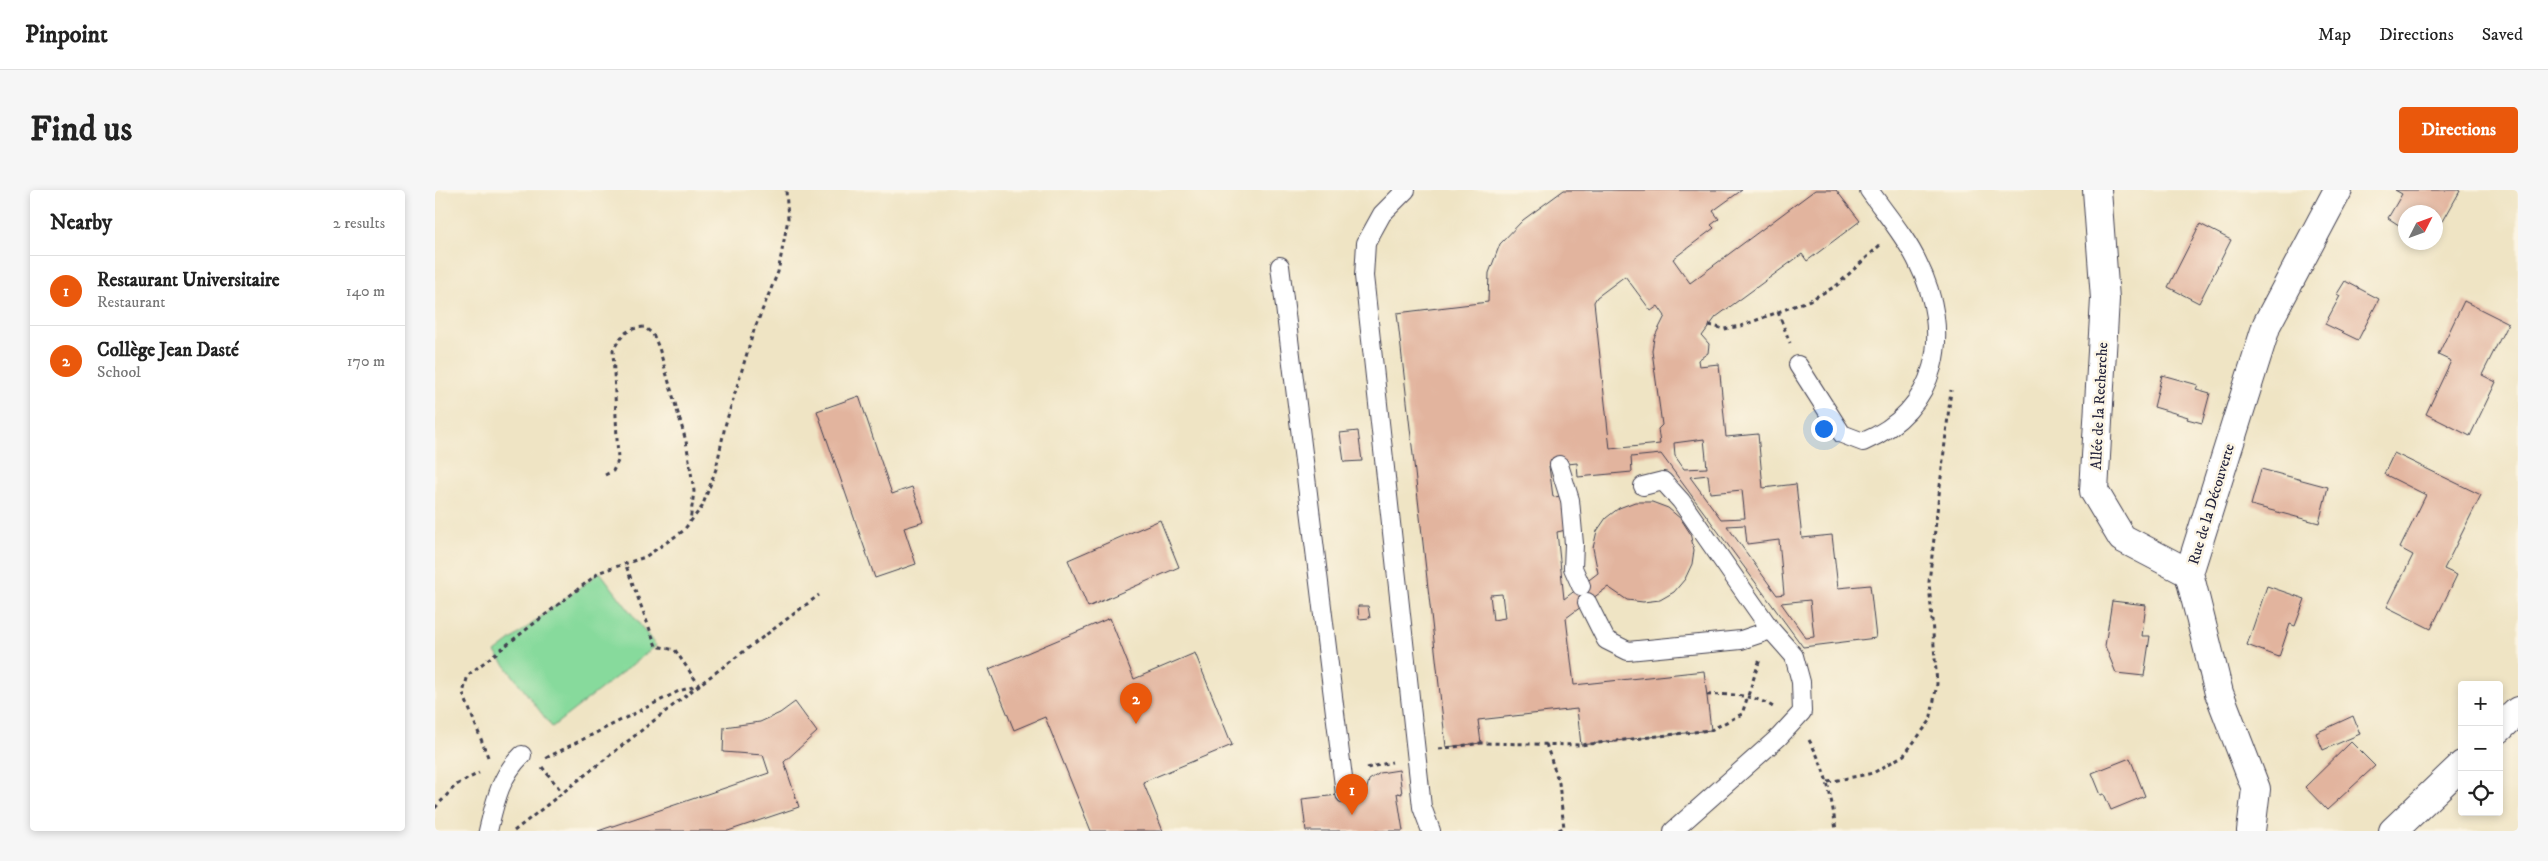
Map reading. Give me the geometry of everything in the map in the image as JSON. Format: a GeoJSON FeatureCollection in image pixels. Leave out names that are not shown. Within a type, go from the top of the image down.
{"type":"FeatureCollection","features":[{"type":"Feature","properties":{"kind":"street","name":"Allée de la Recherche"},"geometry":{"type":"LineString","coordinates":[[2097,190],[2105,298],[2094,491],[2121,538],[2189,573]]}},
{"type":"Feature","properties":{"kind":"street","name":"Rue de la Découverte"},"geometry":{"type":"LineString","coordinates":[[2251,831],[2256,789],[2219,693],[2189,573],[2267,324],[2338,190]]}},
{"type":"Feature","properties":{"kind":"street"},"geometry":{"type":"LineString","coordinates":[[2502,726],[2518,711]]}},
{"type":"Feature","properties":{"kind":"street"},"geometry":{"type":"LineString","coordinates":[[2393,831],[2458,769]]}},
{"type":"Feature","properties":{"kind":"lane"},"geometry":{"type":"LineString","coordinates":[[1406,190],[1382,214],[1366,243],[1364,276],[1421,807],[1431,831]]}},
{"type":"Feature","properties":{"kind":"lane"},"geometry":{"type":"LineString","coordinates":[[1798,365],[1843,434],[1863,442],[1882,434],[1910,409],[1921,395],[1937,349],[1931,296],[1918,262],[1869,190]]}},
{"type":"Feature","properties":{"kind":"lane"},"geometry":{"type":"LineString","coordinates":[[1280,266],[1345,794]]}},
{"type":"Feature","properties":{"kind":"lane"},"geometry":{"type":"LineString","coordinates":[[1559,465],[1571,500],[1574,544],[1573,568],[1606,640],[1628,651],[1741,640],[1771,630]]}},
{"type":"Feature","properties":{"kind":"lane"},"geometry":{"type":"LineString","coordinates":[[1643,486],[1663,480],[1681,501],[1771,630],[1794,656],[1801,682],[1802,712],[1779,737],[1673,831]]}},
{"type":"Feature","properties":{"kind":"lane"},"geometry":{"type":"LineString","coordinates":[[488,831],[499,786],[511,766],[522,754]]}},
{"type":"Feature","properties":{"kind":"path"},"geometry":{"type":"LineString","coordinates":[[492,764],[463,693],[468,675],[495,652],[600,572],[645,557],[683,531],[703,506],[716,469],[725,426],[754,330],[778,272],[787,219],[786,190]]}},
{"type":"Feature","properties":{"kind":"path"},"geometry":{"type":"LineString","coordinates":[[1709,325],[1724,330],[1741,326],[1810,300],[1836,286],[1896,230]]}},
{"type":"Feature","properties":{"kind":"path"},"geometry":{"type":"LineString","coordinates":[[1778,312],[1798,365]]}},
{"type":"Feature","properties":{"kind":"path"},"geometry":{"type":"LineString","coordinates":[[605,475],[613,470],[618,462],[613,350],[622,335],[631,328],[644,327],[653,334],[659,348],[685,440],[693,491],[690,522]]}},
{"type":"Feature","properties":{"kind":"path"},"geometry":{"type":"LineString","coordinates":[[1828,782],[1873,772],[1904,755],[1930,721],[1937,684],[1929,582],[1951,387],[1937,349]]}},
{"type":"Feature","properties":{"kind":"path"},"geometry":{"type":"LineString","coordinates":[[625,563],[656,646],[675,650],[699,685]]}},
{"type":"Feature","properties":{"kind":"path"},"geometry":{"type":"LineString","coordinates":[[513,831],[699,685],[819,595]]}},
{"type":"Feature","properties":{"kind":"path"},"geometry":{"type":"LineString","coordinates":[[1446,747],[1481,743],[1581,745],[1711,730],[1742,714],[1771,630]]}},
{"type":"Feature","properties":{"kind":"path"},"geometry":{"type":"LineString","coordinates":[[562,792],[539,763],[552,754],[679,691],[699,685]]}},
{"type":"Feature","properties":{"kind":"path"},"geometry":{"type":"LineString","coordinates":[[1545,744],[1559,783],[1564,828],[1554,831]]}},
{"type":"Feature","properties":{"kind":"path"},"geometry":{"type":"LineString","coordinates":[[1369,767],[1397,761]]}},
{"type":"Feature","properties":{"kind":"path"},"geometry":{"type":"LineString","coordinates":[[435,808],[456,785],[484,769]]}},
{"type":"Feature","properties":{"kind":"green space"},"geometry":{"type":"Polygon","coordinates":[[[600,572],[656,646],[552,727],[495,652],[600,572]]]}},
{"type":"Feature","properties":{"kind":"building"},"geometry":{"type":"Polygon","coordinates":[[[1564,190],[1742,190],[1713,211],[1719,219],[1711,225],[1714,228],[1673,259],[1690,283],[1815,190],[1836,190],[1860,221],[1807,261],[1802,254],[1716,317],[1702,336],[1709,344],[1708,353],[1698,360],[1699,366],[1719,364],[1726,437],[1758,434],[1763,488],[1796,484],[1802,538],[1832,535],[1838,588],[1870,585],[1876,638],[1803,647],[1661,454],[1631,457],[1632,472],[1578,477],[1577,463],[1549,466],[1553,497],[1563,496],[1566,530],[1557,532],[1564,599],[1598,573],[1593,548],[1597,531],[1606,518],[1619,508],[1635,502],[1652,502],[1668,508],[1681,519],[1690,533],[1694,550],[1692,564],[1685,579],[1674,592],[1660,600],[1643,602],[1627,600],[1608,587],[1566,618],[1574,685],[1704,671],[1711,730],[1581,745],[1577,709],[1478,720],[1481,743],[1446,747],[1397,313],[1488,302],[1489,273],[1500,244],[1523,220],[1564,190]],[[1625,276],[1597,297],[1594,302],[1610,449],[1660,444],[1658,429],[1662,425],[1652,351],[1654,338],[1665,316],[1658,306],[1651,311],[1625,276]],[[1704,439],[1674,443],[1675,456],[1684,469],[1707,468],[1704,439]],[[1708,475],[1690,477],[1721,519],[1745,518],[1742,490],[1710,493],[1708,475]],[[1745,525],[1727,526],[1777,595],[1784,594],[1779,540],[1747,544],[1745,525]],[[1502,594],[1490,595],[1493,620],[1505,618],[1502,594]],[[1810,600],[1781,603],[1806,638],[1814,637],[1810,600]]]}},
{"type":"Feature","properties":{"kind":"building"},"geometry":{"type":"Polygon","coordinates":[[[2395,190],[2460,191],[2443,221],[2443,205],[2398,205],[2398,224],[2388,218],[2402,194],[2395,190]]]}},
{"type":"Feature","properties":{"kind":"building"},"geometry":{"type":"Polygon","coordinates":[[[2200,224],[2231,240],[2199,303],[2168,287],[2200,224]]]}},
{"type":"Feature","properties":{"kind":"building"},"geometry":{"type":"Polygon","coordinates":[[[2345,281],[2379,299],[2358,340],[2325,324],[2340,296],[2337,294],[2345,281]]]}},
{"type":"Feature","properties":{"kind":"building"},"geometry":{"type":"Polygon","coordinates":[[[2464,301],[2508,323],[2482,375],[2496,382],[2470,436],[2426,414],[2451,361],[2438,355],[2464,301]]]}},
{"type":"Feature","properties":{"kind":"building"},"geometry":{"type":"Polygon","coordinates":[[[2162,375],[2198,385],[2196,389],[2210,393],[2202,423],[2154,407],[2162,375]]]}},
{"type":"Feature","properties":{"kind":"building"},"geometry":{"type":"Polygon","coordinates":[[[859,396],[892,494],[912,487],[924,522],[904,528],[916,564],[875,578],[817,411],[859,396]]]}},
{"type":"Feature","properties":{"kind":"building"},"geometry":{"type":"Polygon","coordinates":[[[1358,431],[1362,461],[1344,462],[1340,433],[1358,431]]]}},
{"type":"Feature","properties":{"kind":"building"},"geometry":{"type":"Polygon","coordinates":[[[2394,453],[2481,495],[2444,569],[2457,575],[2431,629],[2387,607],[2413,555],[2400,548],[2426,495],[2384,474],[2394,453]]]}},
{"type":"Feature","properties":{"kind":"building"},"geometry":{"type":"Polygon","coordinates":[[[2261,469],[2328,487],[2319,523],[2251,505],[2261,469]]]}},
{"type":"Feature","properties":{"kind":"building"},"geometry":{"type":"Polygon","coordinates":[[[1160,520],[1179,567],[1088,607],[1068,560],[1160,520]]]}},
{"type":"Feature","properties":{"kind":"building"},"geometry":{"type":"Polygon","coordinates":[[[2267,586],[2305,599],[2295,626],[2290,624],[2279,657],[2247,645],[2267,586]]]}},
{"type":"Feature","properties":{"kind":"building"},"geometry":{"type":"Polygon","coordinates":[[[2112,601],[2146,605],[2142,636],[2150,636],[2144,676],[2116,673],[2105,646],[2112,601]]]}},
{"type":"Feature","properties":{"kind":"building"},"geometry":{"type":"Polygon","coordinates":[[[1358,606],[1368,606],[1370,618],[1359,619],[1358,606]]]}},
{"type":"Feature","properties":{"kind":"building"},"geometry":{"type":"Polygon","coordinates":[[[1110,618],[1134,679],[1195,653],[1232,745],[1143,782],[1163,831],[1091,831],[1045,717],[1014,730],[989,669],[1110,618]]]}},
{"type":"Feature","properties":{"kind":"building"},"geometry":{"type":"Polygon","coordinates":[[[795,702],[817,732],[784,762],[799,807],[728,831],[598,831],[769,773],[763,755],[723,752],[724,727],[760,722],[780,713],[795,702]]]}},
{"type":"Feature","properties":{"kind":"building"},"geometry":{"type":"Polygon","coordinates":[[[2353,716],[2360,734],[2323,750],[2316,733],[2353,716]]]}},
{"type":"Feature","properties":{"kind":"building"},"geometry":{"type":"Polygon","coordinates":[[[2351,742],[2375,766],[2327,810],[2305,787],[2351,742]]]}},
{"type":"Feature","properties":{"kind":"building"},"geometry":{"type":"Polygon","coordinates":[[[2130,758],[2145,796],[2111,810],[2104,794],[2101,795],[2092,773],[2130,758]]]}},
{"type":"Feature","properties":{"kind":"building"},"geometry":{"type":"Polygon","coordinates":[[[1399,770],[1402,794],[1397,793],[1403,831],[1306,831],[1302,799],[1366,792],[1369,780],[1380,773],[1399,770]]]}},
{"type":"Feature","properties":{"kind":"place","name":"Collège Jean Dasté"},"geometry":{"type":"Point","coordinates":[1136,724]}},
{"type":"Feature","properties":{"kind":"place","name":"Restaurant Universitaire"},"geometry":{"type":"Point","coordinates":[1352,815]}}]}
